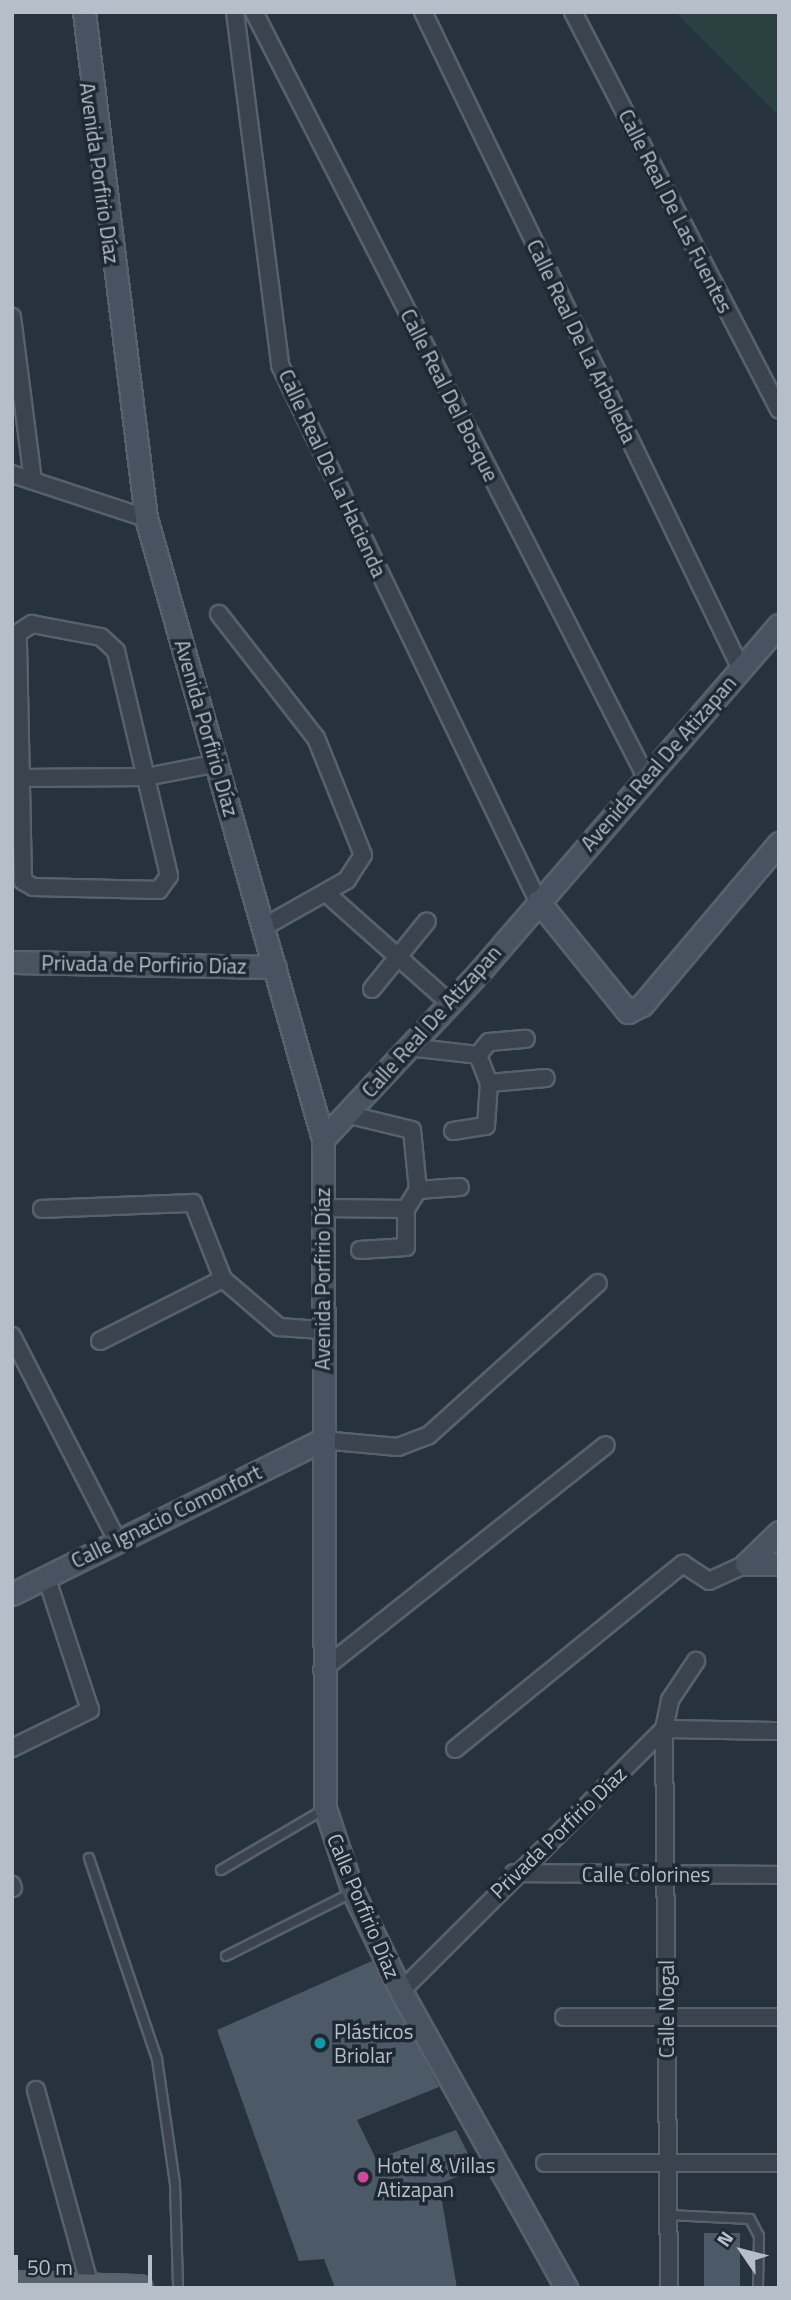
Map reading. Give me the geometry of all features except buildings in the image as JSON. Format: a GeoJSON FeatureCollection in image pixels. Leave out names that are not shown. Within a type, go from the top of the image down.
{"type":"FeatureCollection","features":[{"type":"Feature","properties":{"kind":"main road","name":"Avenida Porfirio Díaz"},"geometry":{"type":"LineString","coordinates":[[84,12],[146,518],[323,1139],[322,1440]]}},
{"type":"Feature","properties":{"kind":"main road","name":"Avenida Real De Atizapan"},"geometry":{"type":"LineString","coordinates":[[538,901],[779,625]]}},
{"type":"Feature","properties":{"kind":"main road"},"geometry":{"type":"LineString","coordinates":[[538,901],[628,1012],[642,1005],[779,843]]}},
{"type":"Feature","properties":{"kind":"main road","name":"Calle Real De Atizapan"},"geometry":{"type":"LineString","coordinates":[[323,1139],[450,1003],[538,901]]}},
{"type":"Feature","properties":{"kind":"main road","name":"Privada de Porfirio Díaz"},"geometry":{"type":"LineString","coordinates":[[12,962],[275,967]]}},
{"type":"Feature","properties":{"kind":"main road","name":"Calle Ignacio Comonfort"},"geometry":{"type":"LineString","coordinates":[[12,1594],[116,1538],[322,1440]]}},
{"type":"Feature","properties":{"kind":"main road","name":"Calle Porfirio Díaz"},"geometry":{"type":"LineString","coordinates":[[322,1440],[325,1808],[353,1892],[401,1991],[566,2288]]}},
{"type":"Feature","properties":{"kind":"main road"},"geometry":{"type":"LineString","coordinates":[[746,1564],[779,1532]]}},
{"type":"Feature","properties":{"kind":"main road"},"geometry":{"type":"LineString","coordinates":[[746,1564],[779,1564]]}},
{"type":"Feature","properties":{"kind":"main road"},"geometry":{"type":"LineString","coordinates":[[12,2284],[89,2283],[140,2288]]}},
{"type":"Feature","properties":{"kind":"street","name":"Calle Real De La Hacienda"},"geometry":{"type":"LineString","coordinates":[[235,12],[280,365],[538,901]]}},
{"type":"Feature","properties":{"kind":"street","name":"Calle Real Del Bosque"},"geometry":{"type":"LineString","coordinates":[[254,12],[646,777]]}},
{"type":"Feature","properties":{"kind":"street","name":"Calle Real De La Arboleda"},"geometry":{"type":"LineString","coordinates":[[423,12],[741,669]]}},
{"type":"Feature","properties":{"kind":"street","name":"Calle Real De Las Fuentes"},"geometry":{"type":"LineString","coordinates":[[573,12],[779,410]]}},
{"type":"Feature","properties":{"kind":"street"},"geometry":{"type":"LineString","coordinates":[[12,317],[33,481]]}},
{"type":"Feature","properties":{"kind":"street"},"geometry":{"type":"LineString","coordinates":[[12,474],[146,518]]}},
{"type":"Feature","properties":{"kind":"street"},"geometry":{"type":"LineString","coordinates":[[219,614],[327,756],[363,855],[346,880],[264,927]]}},
{"type":"Feature","properties":{"kind":"street"},"geometry":{"type":"LineString","coordinates":[[32,624],[110,641],[146,777],[169,876],[159,891],[33,887],[23,881],[18,778],[18,633],[32,624]]}},
{"type":"Feature","properties":{"kind":"street"},"geometry":{"type":"LineString","coordinates":[[18,778],[146,777],[218,763]]}},
{"type":"Feature","properties":{"kind":"street"},"geometry":{"type":"LineString","coordinates":[[327,893],[450,1003]]}},
{"type":"Feature","properties":{"kind":"street"},"geometry":{"type":"LineString","coordinates":[[372,989],[427,921]]}},
{"type":"Feature","properties":{"kind":"street"},"geometry":{"type":"LineString","coordinates":[[478,1055],[489,1042],[526,1040]]}},
{"type":"Feature","properties":{"kind":"street"},"geometry":{"type":"LineString","coordinates":[[408,1047],[478,1055]]}},
{"type":"Feature","properties":{"kind":"street"},"geometry":{"type":"LineString","coordinates":[[453,1131],[486,1126],[489,1083],[478,1055]]}},
{"type":"Feature","properties":{"kind":"street"},"geometry":{"type":"LineString","coordinates":[[489,1083],[547,1078]]}},
{"type":"Feature","properties":{"kind":"street"},"geometry":{"type":"LineString","coordinates":[[346,1114],[412,1130],[418,1190],[407,1209],[406,1247],[360,1250]]}},
{"type":"Feature","properties":{"kind":"street"},"geometry":{"type":"LineString","coordinates":[[418,1190],[460,1187]]}},
{"type":"Feature","properties":{"kind":"street"},"geometry":{"type":"LineString","coordinates":[[42,1209],[192,1203],[223,1279],[279,1328],[322,1331]]}},
{"type":"Feature","properties":{"kind":"street"},"geometry":{"type":"LineString","coordinates":[[323,1208],[407,1209]]}},
{"type":"Feature","properties":{"kind":"street"},"geometry":{"type":"LineString","coordinates":[[100,1341],[223,1279]]}},
{"type":"Feature","properties":{"kind":"street"},"geometry":{"type":"LineString","coordinates":[[322,1440],[398,1447],[429,1435],[598,1283]]}},
{"type":"Feature","properties":{"kind":"street"},"geometry":{"type":"LineString","coordinates":[[12,1336],[116,1538]]}},
{"type":"Feature","properties":{"kind":"street"},"geometry":{"type":"LineString","coordinates":[[323,1670],[606,1445]]}},
{"type":"Feature","properties":{"kind":"street"},"geometry":{"type":"LineString","coordinates":[[455,1749],[683,1564],[709,1581],[746,1564]]}},
{"type":"Feature","properties":{"kind":"street"},"geometry":{"type":"LineString","coordinates":[[12,1748],[90,1710],[46,1576]]}},
{"type":"Feature","properties":{"kind":"street"},"geometry":{"type":"LineString","coordinates":[[696,1661],[670,1700],[664,1730],[779,1731]]}},
{"type":"Feature","properties":{"kind":"street","name":"Privada Porfirio Díaz"},"geometry":{"type":"LineString","coordinates":[[401,1991],[514,1873],[664,1730]]}},
{"type":"Feature","properties":{"kind":"street","name":"Calle Nogal"},"geometry":{"type":"LineString","coordinates":[[664,1730],[669,2288]]}},
{"type":"Feature","properties":{"kind":"street","name":"Calle Colorines"},"geometry":{"type":"LineString","coordinates":[[514,1873],[779,1875]]}},
{"type":"Feature","properties":{"kind":"street"},"geometry":{"type":"LineString","coordinates":[[564,2017],[779,2017]]}},
{"type":"Feature","properties":{"kind":"street"},"geometry":{"type":"LineString","coordinates":[[36,2090],[89,2283]]}},
{"type":"Feature","properties":{"kind":"street"},"geometry":{"type":"LineString","coordinates":[[545,2162],[779,2163]]}},
{"type":"Feature","properties":{"kind":"lane"},"geometry":{"type":"LineString","coordinates":[[221,1870],[325,1808]]}},
{"type":"Feature","properties":{"kind":"lane"},"geometry":{"type":"LineString","coordinates":[[89,1858],[157,2059],[176,2184],[178,2288]]}},
{"type":"Feature","properties":{"kind":"lane"},"geometry":{"type":"LineString","coordinates":[[226,1956],[353,1892]]}},
{"type":"Feature","properties":{"kind":"lane"},"geometry":{"type":"LineString","coordinates":[[669,2215],[750,2219],[759,2236],[758,2288]]}},
{"type":"Feature","properties":{"kind":"green space"},"geometry":{"type":"Polygon","coordinates":[[[681,12],[779,12],[779,116],[678,15],[681,12]]]}},
{"type":"Feature","properties":{"kind":"place","name":"Plásticos Briolar"},"geometry":{"type":"Point","coordinates":[320,2043]}},
{"type":"Feature","properties":{"kind":"place","name":"Hotel & Villas Atizapan"},"geometry":{"type":"Point","coordinates":[363,2177]}}]}
